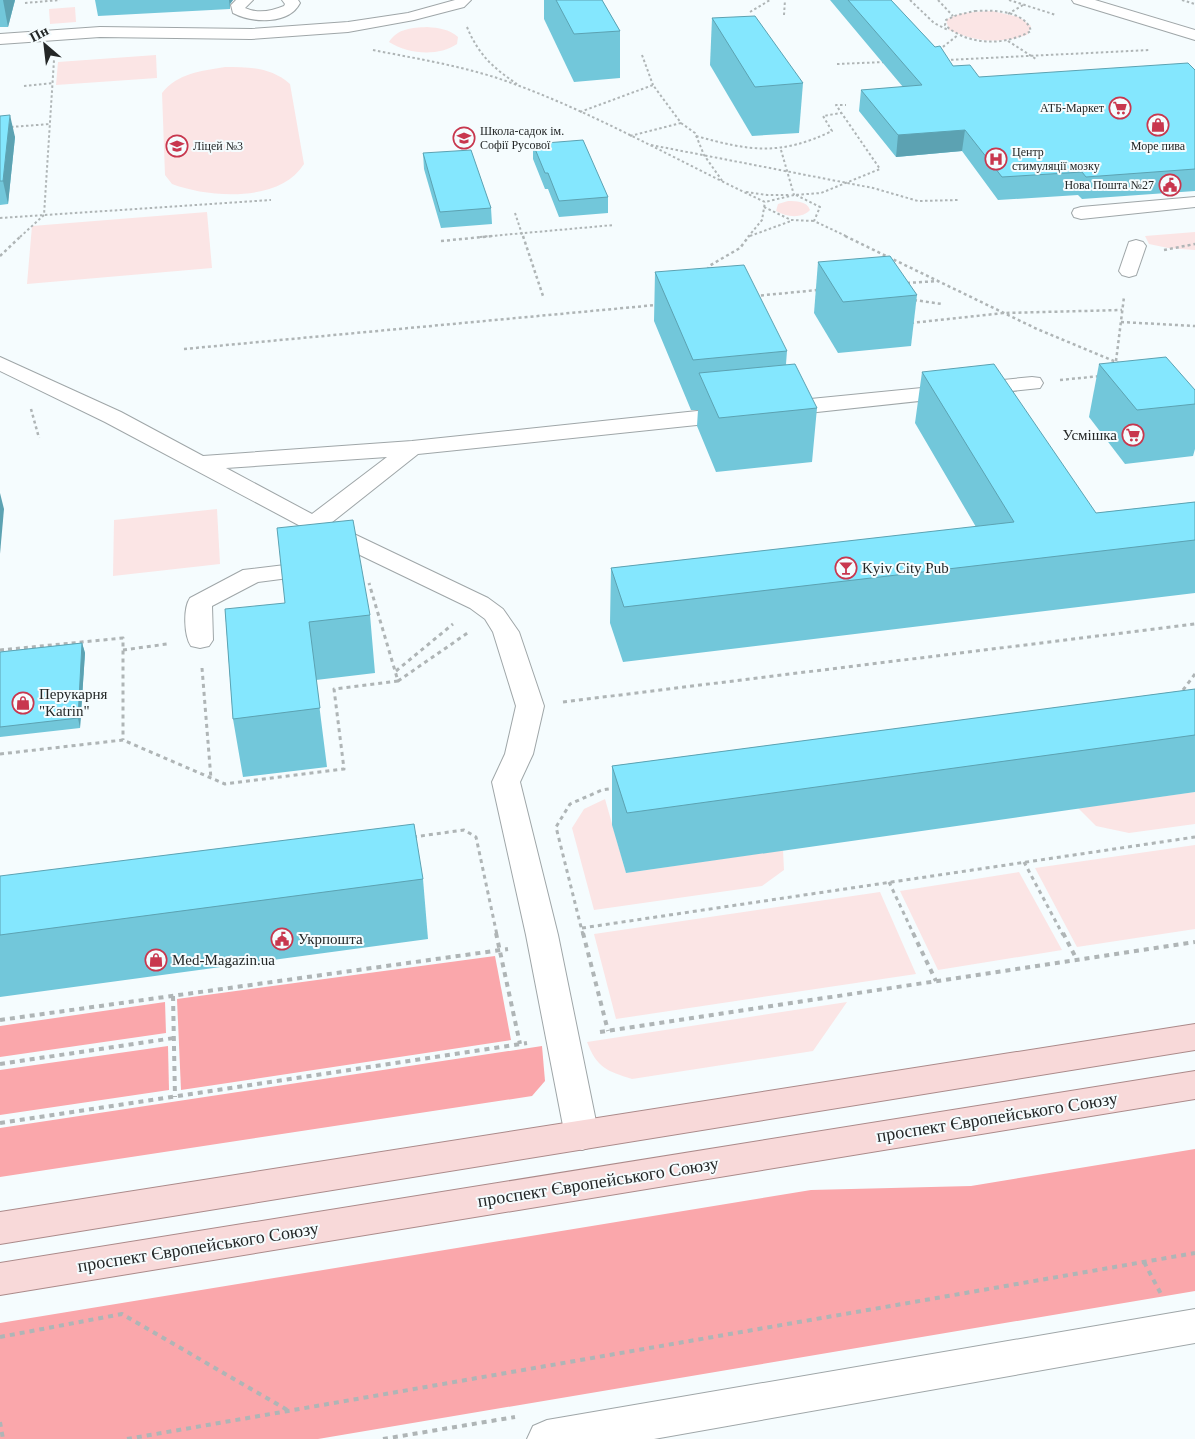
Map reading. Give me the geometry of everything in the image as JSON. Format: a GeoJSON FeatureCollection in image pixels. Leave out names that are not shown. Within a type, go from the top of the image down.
{"type":"FeatureCollection","features":[{"type":"Feature","properties":{"kind":"main road"},"geometry":{"type":"LineString","coordinates":[[0,1228],[1195,1037]]}},
{"type":"Feature","properties":{"kind":"main road","name":"проспект Європейського Союзу"},"geometry":{"type":"LineString","coordinates":[[0,1279],[1195,1085]]}},
{"type":"Feature","properties":{"kind":"street"},"geometry":{"type":"LineString","coordinates":[[246,0],[238,5],[238,10],[250,15],[264,16],[283,13],[290,9],[293,3],[289,0]]}},
{"type":"Feature","properties":{"kind":"street"},"geometry":{"type":"LineString","coordinates":[[1079,0],[1195,35]]}},
{"type":"Feature","properties":{"kind":"street"},"geometry":{"type":"LineString","coordinates":[[1112,0],[1195,25]]}},
{"type":"Feature","properties":{"kind":"street"},"geometry":{"type":"LineString","coordinates":[[0,39],[100,32],[251,34],[348,27],[409,18],[462,2]]}},
{"type":"Feature","properties":{"kind":"street"},"geometry":{"type":"LineString","coordinates":[[251,34],[264,16]]}},
{"type":"Feature","properties":{"kind":"street"},"geometry":{"type":"LineString","coordinates":[[1081,213],[1195,202]]}},
{"type":"Feature","properties":{"kind":"street"},"geometry":{"type":"LineString","coordinates":[[1130,271],[1136,246]]}},
{"type":"Feature","properties":{"kind":"street"},"geometry":{"type":"LineString","coordinates":[[0,363],[31,376],[113,417],[314,524],[486,609],[506,632],[530,706],[519,754],[506,782],[543,939],[582,1136]]}},
{"type":"Feature","properties":{"kind":"street"},"geometry":{"type":"LineString","coordinates":[[0,379],[31,376]]}},
{"type":"Feature","properties":{"kind":"street"},"geometry":{"type":"LineString","coordinates":[[199,463],[412,448],[1032,383]]}},
{"type":"Feature","properties":{"kind":"street"},"geometry":{"type":"LineString","coordinates":[[314,524],[412,448]]}},
{"type":"Feature","properties":{"kind":"street"},"geometry":{"type":"LineString","coordinates":[[200,640],[200,604],[252,575],[390,561]]}},
{"type":"Feature","properties":{"kind":"street"},"geometry":{"type":"LineString","coordinates":[[547,1439],[1180,1315]]}},
{"type":"Feature","properties":{"kind":"path"},"geometry":{"type":"LineString","coordinates":[[25,3],[60,0]]}},
{"type":"Feature","properties":{"kind":"path"},"geometry":{"type":"LineString","coordinates":[[750,12],[770,0]]}},
{"type":"Feature","properties":{"kind":"path"},"geometry":{"type":"LineString","coordinates":[[784,15],[785,0]]}},
{"type":"Feature","properties":{"kind":"path"},"geometry":{"type":"LineString","coordinates":[[910,0],[934,23],[958,35],[982,40],[1008,40],[1019,38],[1031,31],[1031,26],[1027,21],[1008,14],[977,11],[952,16],[946,20],[945,25],[949,30]]}},
{"type":"Feature","properties":{"kind":"path"},"geometry":{"type":"LineString","coordinates":[[938,0],[952,16]]}},
{"type":"Feature","properties":{"kind":"path"},"geometry":{"type":"LineString","coordinates":[[1182,0],[1195,4]]}},
{"type":"Feature","properties":{"kind":"path"},"geometry":{"type":"LineString","coordinates":[[462,2],[474,47],[492,67],[522,87]]}},
{"type":"Feature","properties":{"kind":"path"},"geometry":{"type":"LineString","coordinates":[[1008,14],[1023,4]]}},
{"type":"Feature","properties":{"kind":"path"},"geometry":{"type":"LineString","coordinates":[[939,50],[958,35]]}},
{"type":"Feature","properties":{"kind":"path"},"geometry":{"type":"LineString","coordinates":[[1008,40],[1036,59]]}},
{"type":"Feature","properties":{"kind":"path"},"geometry":{"type":"LineString","coordinates":[[945,60],[1158,48]]}},
{"type":"Feature","properties":{"kind":"path"},"geometry":{"type":"LineString","coordinates":[[369,50],[459,68],[522,87],[580,112],[765,202],[794,195],[820,207],[814,221]]}},
{"type":"Feature","properties":{"kind":"path"},"geometry":{"type":"LineString","coordinates":[[642,55],[653,85],[681,123],[696,136],[704,155],[723,183]]}},
{"type":"Feature","properties":{"kind":"path"},"geometry":{"type":"LineString","coordinates":[[0,256],[44,215],[54,56]]}},
{"type":"Feature","properties":{"kind":"path"},"geometry":{"type":"LineString","coordinates":[[837,64],[890,62]]}},
{"type":"Feature","properties":{"kind":"path"},"geometry":{"type":"LineString","coordinates":[[24,86],[53,83]]}},
{"type":"Feature","properties":{"kind":"path"},"geometry":{"type":"LineString","coordinates":[[580,112],[653,85]]}},
{"type":"Feature","properties":{"kind":"path"},"geometry":{"type":"LineString","coordinates":[[742,191],[767,195],[821,193],[880,169],[836,105],[846,105]]}},
{"type":"Feature","properties":{"kind":"path"},"geometry":{"type":"LineString","coordinates":[[696,136],[754,150],[781,150],[810,143],[832,131],[824,116],[841,113]]}},
{"type":"Feature","properties":{"kind":"path"},"geometry":{"type":"LineString","coordinates":[[629,136],[681,123]]}},
{"type":"Feature","properties":{"kind":"path"},"geometry":{"type":"LineString","coordinates":[[8,127],[50,124]]}},
{"type":"Feature","properties":{"kind":"path"},"geometry":{"type":"LineString","coordinates":[[645,144],[873,188],[918,201],[959,200]]}},
{"type":"Feature","properties":{"kind":"path"},"geometry":{"type":"LineString","coordinates":[[781,150],[794,195]]}},
{"type":"Feature","properties":{"kind":"path"},"geometry":{"type":"LineString","coordinates":[[0,218],[271,200]]}},
{"type":"Feature","properties":{"kind":"path"},"geometry":{"type":"LineString","coordinates":[[706,273],[710,266],[740,248],[762,220],[765,202]]}},
{"type":"Feature","properties":{"kind":"path"},"geometry":{"type":"LineString","coordinates":[[764,208],[791,220],[814,221],[1004,313],[1122,365]]}},
{"type":"Feature","properties":{"kind":"path"},"geometry":{"type":"LineString","coordinates":[[515,213],[543,296]]}},
{"type":"Feature","properties":{"kind":"path"},"geometry":{"type":"LineString","coordinates":[[749,237],[781,226],[791,220]]}},
{"type":"Feature","properties":{"kind":"path"},"geometry":{"type":"LineString","coordinates":[[441,241],[614,225]]}},
{"type":"Feature","properties":{"kind":"path"},"geometry":{"type":"LineString","coordinates":[[1161,250],[1195,244]]}},
{"type":"Feature","properties":{"kind":"path"},"geometry":{"type":"LineString","coordinates":[[898,284],[938,281]]}},
{"type":"Feature","properties":{"kind":"path"},"geometry":{"type":"LineString","coordinates":[[751,296],[825,290]]}},
{"type":"Feature","properties":{"kind":"path"},"geometry":{"type":"LineString","coordinates":[[1116,361],[1124,298]]}},
{"type":"Feature","properties":{"kind":"path"},"geometry":{"type":"LineString","coordinates":[[908,299],[942,304]]}},
{"type":"Feature","properties":{"kind":"path"},"geometry":{"type":"LineString","coordinates":[[184,349],[662,304]]}},
{"type":"Feature","properties":{"kind":"path"},"geometry":{"type":"LineString","coordinates":[[907,323],[1004,313],[1122,310]]}},
{"type":"Feature","properties":{"kind":"path"},"geometry":{"type":"LineString","coordinates":[[1121,322],[1195,326]]}},
{"type":"Feature","properties":{"kind":"path"},"geometry":{"type":"LineString","coordinates":[[1032,383],[1106,376]]}},
{"type":"Feature","properties":{"kind":"path"},"geometry":{"type":"LineString","coordinates":[[363,564],[398,681]]}},
{"type":"Feature","properties":{"kind":"path"},"geometry":{"type":"LineString","coordinates":[[396,671],[486,609]]}},
{"type":"Feature","properties":{"kind":"path"},"geometry":{"type":"LineString","coordinates":[[0,754],[123,740],[225,784],[344,769],[334,689],[398,681],[486,609]]}},
{"type":"Feature","properties":{"kind":"path"},"geometry":{"type":"LineString","coordinates":[[530,706],[1195,624]]}},
{"type":"Feature","properties":{"kind":"path"},"geometry":{"type":"LineString","coordinates":[[0,650],[123,638],[123,740]]}},
{"type":"Feature","properties":{"kind":"path"},"geometry":{"type":"LineString","coordinates":[[123,650],[200,640],[212,779]]}},
{"type":"Feature","properties":{"kind":"path"},"geometry":{"type":"LineString","coordinates":[[1183,690],[1195,674]]}},
{"type":"Feature","properties":{"kind":"path"},"geometry":{"type":"LineString","coordinates":[[608,1031],[556,827],[570,804],[602,790],[622,787]]}},
{"type":"Feature","properties":{"kind":"path"},"geometry":{"type":"LineString","coordinates":[[405,838],[464,830],[476,837],[520,1044]]}},
{"type":"Feature","properties":{"kind":"path"},"geometry":{"type":"LineString","coordinates":[[0,1020],[500,950],[582,928],[1195,837]]}},
{"type":"Feature","properties":{"kind":"path"},"geometry":{"type":"LineString","coordinates":[[1024,862],[1077,960]]}},
{"type":"Feature","properties":{"kind":"path"},"geometry":{"type":"LineString","coordinates":[[889,882],[936,981]]}},
{"type":"Feature","properties":{"kind":"path"},"geometry":{"type":"LineString","coordinates":[[173,996],[175,1097]]}},
{"type":"Feature","properties":{"kind":"path"},"geometry":{"type":"LineString","coordinates":[[0,1064],[174,1038]]}},
{"type":"Feature","properties":{"kind":"path"},"geometry":{"type":"LineString","coordinates":[[127,1439],[1195,1253]]}},
{"type":"Feature","properties":{"kind":"path"},"geometry":{"type":"LineString","coordinates":[[1144,1262],[1180,1315]]}},
{"type":"Feature","properties":{"kind":"path"},"geometry":{"type":"LineString","coordinates":[[0,1336],[122,1314],[290,1412]]}},
{"type":"Feature","properties":{"kind":"path"},"geometry":{"type":"LineString","coordinates":[[0,1422],[3,1439]]}},
{"type":"Feature","properties":{"kind":"shaded area"},"geometry":{"type":"Polygon","coordinates":[[[75,7],[76,22],[50,24],[49,9],[75,7]]]}},
{"type":"Feature","properties":{"kind":"shaded area"},"geometry":{"type":"Polygon","coordinates":[[[992,11],[1019,17],[1031,26],[1027,35],[997,41],[969,37],[949,30],[946,20],[951,17],[968,12],[992,11]]]}},
{"type":"Feature","properties":{"kind":"shaded area"},"geometry":{"type":"Polygon","coordinates":[[[427,27],[440,28],[451,32],[458,37],[457,44],[441,51],[423,52],[405,49],[389,42],[401,31],[427,27]]]}},
{"type":"Feature","properties":{"kind":"shaded area"},"geometry":{"type":"Polygon","coordinates":[[[156,55],[157,78],[56,85],[58,62],[156,55]]]}},
{"type":"Feature","properties":{"kind":"shaded area"},"geometry":{"type":"Polygon","coordinates":[[[225,67],[267,71],[283,78],[290,84],[304,164],[293,177],[278,186],[243,194],[224,194],[187,189],[172,184],[165,175],[162,93],[175,81],[190,74],[225,67]]]}},
{"type":"Feature","properties":{"kind":"shaded area"},"geometry":{"type":"Polygon","coordinates":[[[788,201],[804,203],[810,210],[798,216],[784,215],[776,211],[778,204],[788,201]]]}},
{"type":"Feature","properties":{"kind":"shaded area"},"geometry":{"type":"Polygon","coordinates":[[[207,212],[212,268],[27,284],[32,226],[207,212]]]}},
{"type":"Feature","properties":{"kind":"shaded area"},"geometry":{"type":"Polygon","coordinates":[[[1195,232],[1195,250],[1168,248],[1149,244],[1145,236],[1195,232]]]}},
{"type":"Feature","properties":{"kind":"shaded area"},"geometry":{"type":"Polygon","coordinates":[[[217,509],[220,564],[113,576],[114,520],[217,509]]]}},
{"type":"Feature","properties":{"kind":"shaded area"},"geometry":{"type":"Polygon","coordinates":[[[1195,792],[1195,824],[1129,833],[1096,826],[1078,808],[1195,792]]]}},
{"type":"Feature","properties":{"kind":"shaded area"},"geometry":{"type":"Polygon","coordinates":[[[605,799],[626,873],[783,850],[784,870],[762,886],[594,910],[572,828],[584,809],[605,799]]]}},
{"type":"Feature","properties":{"kind":"shaded area"},"geometry":{"type":"Polygon","coordinates":[[[1195,845],[1195,929],[1077,947],[1035,868],[1195,845]]]}},
{"type":"Feature","properties":{"kind":"shaded area"},"geometry":{"type":"Polygon","coordinates":[[[1019,872],[1062,950],[938,970],[900,891],[1019,872]]]}},
{"type":"Feature","properties":{"kind":"shaded area"},"geometry":{"type":"Polygon","coordinates":[[[880,892],[916,974],[616,1019],[594,934],[880,892]]]}},
{"type":"Feature","properties":{"kind":"shaded area"},"geometry":{"type":"Polygon","coordinates":[[[495,956],[511,1040],[181,1090],[177,999],[495,956]]]}},
{"type":"Feature","properties":{"kind":"shaded area"},"geometry":{"type":"Polygon","coordinates":[[[165,1002],[166,1033],[0,1057],[0,1026],[165,1002]]]}},
{"type":"Feature","properties":{"kind":"shaded area"},"geometry":{"type":"Polygon","coordinates":[[[847,1002],[813,1051],[632,1079],[609,1071],[599,1063],[587,1042],[847,1002]]]}},
{"type":"Feature","properties":{"kind":"shaded area"},"geometry":{"type":"Polygon","coordinates":[[[168,1046],[169,1090],[0,1115],[0,1070],[168,1046]]]}},
{"type":"Feature","properties":{"kind":"shaded area"},"geometry":{"type":"Polygon","coordinates":[[[542,1046],[545,1081],[532,1096],[0,1177],[0,1128],[542,1046]]]}},
{"type":"Feature","properties":{"kind":"shaded area"},"geometry":{"type":"Polygon","coordinates":[[[1195,1149],[1195,1291],[318,1439],[0,1439],[0,1323],[811,1190],[971,1186],[1195,1149]]]}},
{"type":"Feature","properties":{"kind":"building"},"geometry":{"type":"Polygon","coordinates":[[[556,0],[602,0],[620,31],[574,34],[556,0]]]}},
{"type":"Feature","properties":{"kind":"building"},"geometry":{"type":"Polygon","coordinates":[[[848,0],[891,0],[935,47],[940,46],[953,66],[970,65],[979,77],[1188,63],[1195,70],[1195,169],[1086,177],[1082,172],[1002,177],[965,130],[898,135],[861,90],[922,85],[848,0]]]}},
{"type":"Feature","properties":{"kind":"building"},"geometry":{"type":"Polygon","coordinates":[[[755,16],[803,83],[755,87],[712,18],[755,16]]]}},
{"type":"Feature","properties":{"kind":"building"},"geometry":{"type":"Polygon","coordinates":[[[10,115],[3,181],[0,181],[0,116],[10,115]]]}},
{"type":"Feature","properties":{"kind":"building"},"geometry":{"type":"Polygon","coordinates":[[[583,140],[608,197],[559,201],[548,173],[545,173],[533,144],[583,140]]]}},
{"type":"Feature","properties":{"kind":"building"},"geometry":{"type":"Polygon","coordinates":[[[471,150],[491,208],[440,212],[423,153],[471,150]]]}},
{"type":"Feature","properties":{"kind":"building"},"geometry":{"type":"Polygon","coordinates":[[[890,256],[917,295],[843,302],[818,262],[890,256]]]}},
{"type":"Feature","properties":{"kind":"building"},"geometry":{"type":"Polygon","coordinates":[[[744,265],[787,351],[693,360],[655,272],[744,265]]]}},
{"type":"Feature","properties":{"kind":"building"},"geometry":{"type":"Polygon","coordinates":[[[1166,357],[1195,390],[1195,404],[1137,410],[1099,364],[1166,357]]]}},
{"type":"Feature","properties":{"kind":"building"},"geometry":{"type":"Polygon","coordinates":[[[795,364],[817,408],[719,418],[699,373],[795,364]]]}},
{"type":"Feature","properties":{"kind":"building"},"geometry":{"type":"Polygon","coordinates":[[[994,364],[1096,513],[1195,502],[1195,540],[624,607],[611,568],[1014,522],[922,372],[994,364]]]}},
{"type":"Feature","properties":{"kind":"building"},"geometry":{"type":"Polygon","coordinates":[[[353,520],[370,615],[309,622],[320,708],[233,719],[225,609],[285,603],[277,528],[353,520]]]}},
{"type":"Feature","properties":{"kind":"building"},"geometry":{"type":"Polygon","coordinates":[[[82,643],[78,718],[0,727],[0,652],[82,643]]]}},
{"type":"Feature","properties":{"kind":"building"},"geometry":{"type":"Polygon","coordinates":[[[1195,689],[1195,735],[627,813],[612,766],[1195,689]]]}},
{"type":"Feature","properties":{"kind":"building"},"geometry":{"type":"Polygon","coordinates":[[[414,824],[423,879],[0,935],[0,876],[414,824]]]}},
{"type":"Feature","properties":{"kind":"place","name":"АТБ-Маркет"},"geometry":{"type":"Point","coordinates":[1120,108]}},
{"type":"Feature","properties":{"kind":"place","name":"Море пива"},"geometry":{"type":"Point","coordinates":[1158,125]}},
{"type":"Feature","properties":{"kind":"place","name":"Школа-садок ім. Софії Русової"},"geometry":{"type":"Point","coordinates":[464,138]}},
{"type":"Feature","properties":{"kind":"place","name":"Ліцей №3"},"geometry":{"type":"Point","coordinates":[177,146]}},
{"type":"Feature","properties":{"kind":"place","name":"Центр стимуляції мозку"},"geometry":{"type":"Point","coordinates":[996,159]}},
{"type":"Feature","properties":{"kind":"place","name":"Нова Пошта №27"},"geometry":{"type":"Point","coordinates":[1170,185]}},
{"type":"Feature","properties":{"kind":"place","name":"Усмішка"},"geometry":{"type":"Point","coordinates":[1133,435]}},
{"type":"Feature","properties":{"kind":"place","name":"Kyiv City Pub"},"geometry":{"type":"Point","coordinates":[846,568]}},
{"type":"Feature","properties":{"kind":"place","name":"Перукарня \"Katrin\""},"geometry":{"type":"Point","coordinates":[23,703]}},
{"type":"Feature","properties":{"kind":"place","name":"Укрпошта"},"geometry":{"type":"Point","coordinates":[282,939]}},
{"type":"Feature","properties":{"kind":"place","name":"Med-Magazin.ua"},"geometry":{"type":"Point","coordinates":[156,960]}}]}
